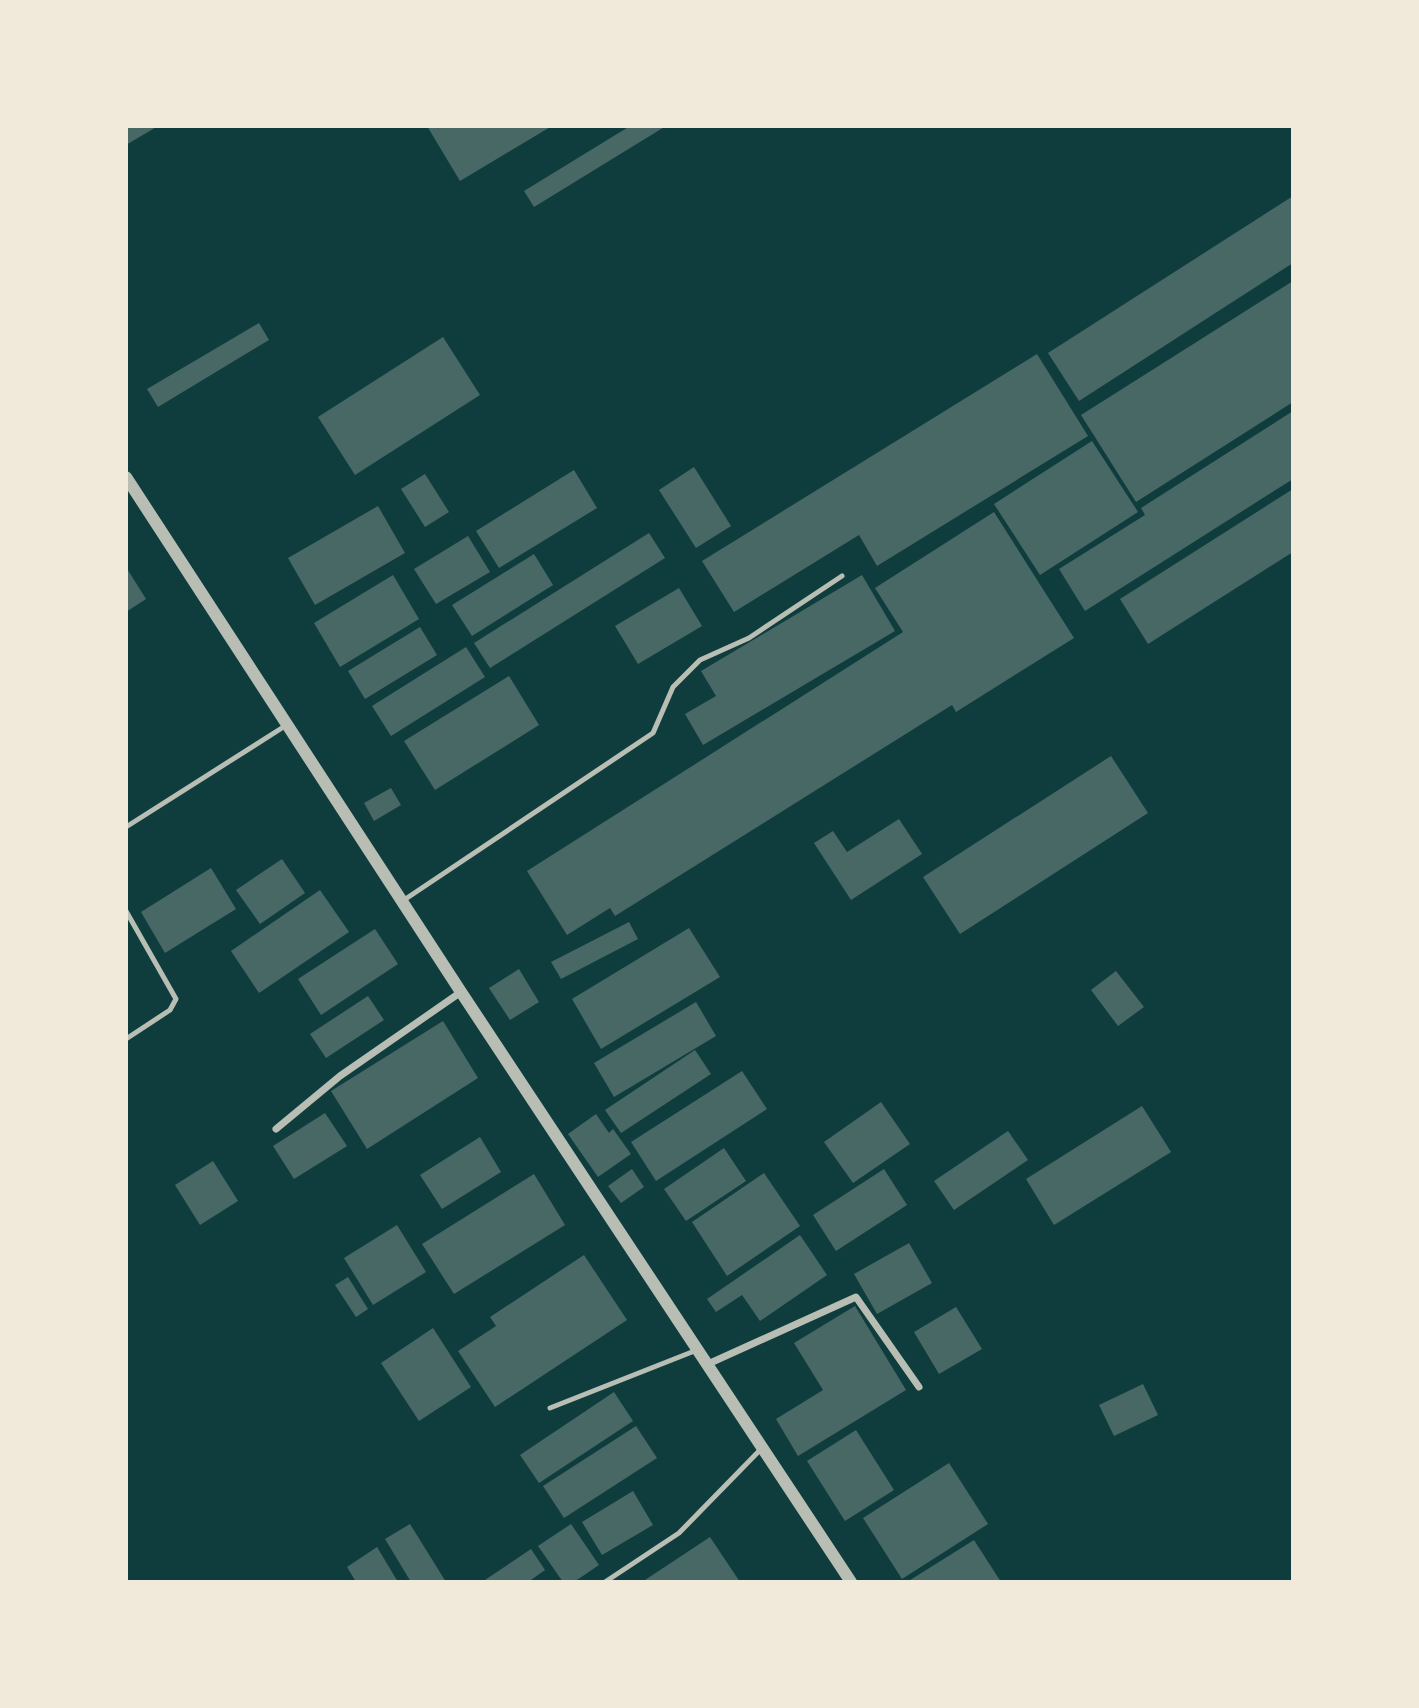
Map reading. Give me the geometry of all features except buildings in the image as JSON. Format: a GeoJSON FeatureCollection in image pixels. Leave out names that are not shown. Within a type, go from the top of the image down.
{"type":"FeatureCollection","features":[{"type":"Feature","properties":{"kind":"street"},"geometry":{"type":"LineString","coordinates":[[126,477],[404,900],[461,992],[851,1582]]}},
{"type":"Feature","properties":{"kind":"street"},"geometry":{"type":"LineString","coordinates":[[276,1129],[340,1076],[461,992]]}},
{"type":"Feature","properties":{"kind":"street"},"geometry":{"type":"LineString","coordinates":[[708,1364],[856,1297],[919,1387]]}},
{"type":"Feature","properties":{"kind":"lane"},"geometry":{"type":"LineString","coordinates":[[404,900],[653,733],[673,687],[700,660],[749,638],[842,576]]}},
{"type":"Feature","properties":{"kind":"lane"},"geometry":{"type":"LineString","coordinates":[[126,827],[288,724]]}},
{"type":"Feature","properties":{"kind":"lane"},"geometry":{"type":"LineString","coordinates":[[126,911],[176,999],[170,1010],[126,1039]]}},
{"type":"Feature","properties":{"kind":"lane"},"geometry":{"type":"LineString","coordinates":[[550,1408],[698,1349]]}},
{"type":"Feature","properties":{"kind":"lane"},"geometry":{"type":"LineString","coordinates":[[605,1582],[679,1533],[763,1447]]}}]}
